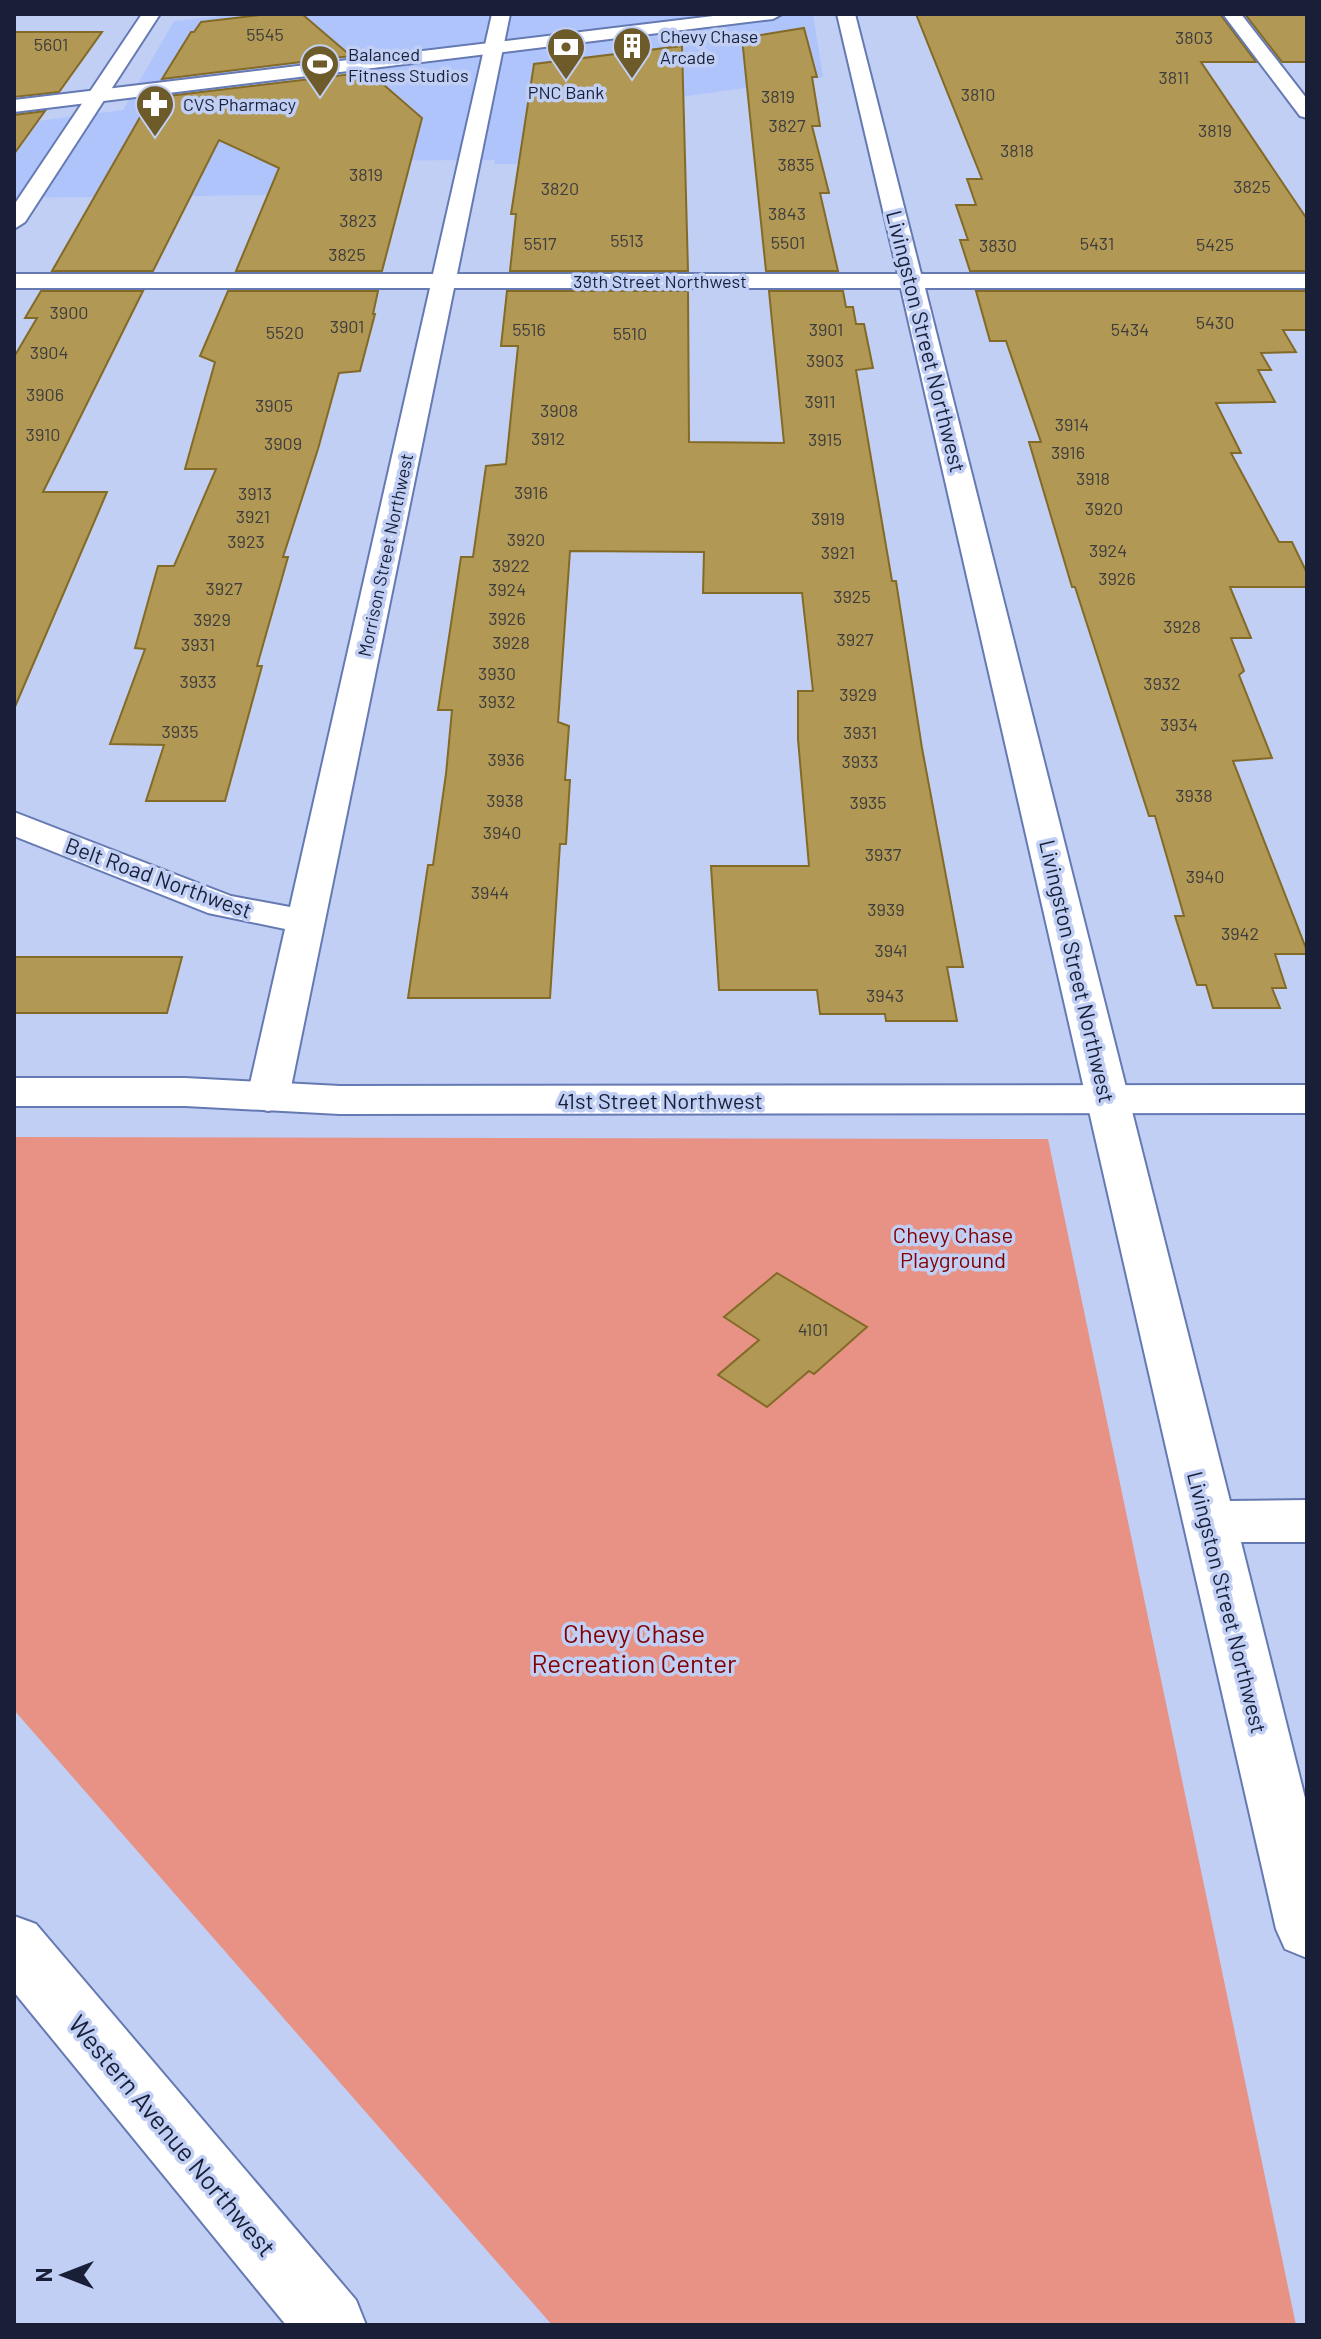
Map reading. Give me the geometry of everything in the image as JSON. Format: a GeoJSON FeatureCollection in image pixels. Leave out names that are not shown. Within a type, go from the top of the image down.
{"type":"FeatureCollection","features":[{"type":"Feature","properties":{"kind":"street"},"geometry":{"type":"LineString","coordinates":[[14,222],[151,14]]}},
{"type":"Feature","properties":{"kind":"street","name":"Morrison Street Northwest"},"geometry":{"type":"LineString","coordinates":[[268,1097],[501,14]]}},
{"type":"Feature","properties":{"kind":"street"},"geometry":{"type":"LineString","coordinates":[[14,106],[773,14]]}},
{"type":"Feature","properties":{"kind":"street","name":"Livingston Street Northwest"},"geometry":{"type":"LineString","coordinates":[[846,14],[913,281],[1307,1929]]}},
{"type":"Feature","properties":{"kind":"street"},"geometry":{"type":"LineString","coordinates":[[1232,14],[1307,112]]}},
{"type":"Feature","properties":{"kind":"street","name":"39th Street Northwest"},"geometry":{"type":"LineString","coordinates":[[14,281],[1307,281]]}},
{"type":"Feature","properties":{"kind":"street","name":"Belt Road Northwest"},"geometry":{"type":"LineString","coordinates":[[14,823],[221,905],[306,922]]}},
{"type":"Feature","properties":{"kind":"street","name":"41st Street Northwest"},"geometry":{"type":"LineString","coordinates":[[14,1092],[185,1092],[340,1100],[1307,1099]]}},
{"type":"Feature","properties":{"kind":"street"},"geometry":{"type":"LineString","coordinates":[[1209,1522],[1307,1521]]}},
{"type":"Feature","properties":{"kind":"street","name":"Western Avenue Northwest"},"geometry":{"type":"LineString","coordinates":[[14,1945],[331,2325]]}},
{"type":"Feature","properties":{"kind":"shaded area"},"geometry":{"type":"Polygon","coordinates":[[[241,14],[813,14],[823,77],[652,101],[650,164],[494,164],[495,160],[296,161],[283,195],[14,198],[14,124],[123,110],[174,21],[241,14]]]}},
{"type":"Feature","properties":{"kind":"green space","name":"Chevy Chase Recreation Center"},"geometry":{"type":"Polygon","coordinates":[[[14,1137],[1048,1139],[1296,2325],[552,2325],[14,1710],[14,1137]]]}},
{"type":"Feature","properties":{"kind":"building"},"geometry":{"type":"Polygon","coordinates":[[[269,14],[302,14],[351,56],[162,79],[191,32],[201,22],[269,14]]]}},
{"type":"Feature","properties":{"kind":"building"},"geometry":{"type":"Polygon","coordinates":[[[916,14],[1220,14],[1256,62],[1201,62],[1307,219],[1307,271],[970,271],[960,240],[968,240],[956,205],[976,205],[967,179],[982,179],[916,14]]]}},
{"type":"Feature","properties":{"kind":"building"},"geometry":{"type":"Polygon","coordinates":[[[1245,14],[1307,14],[1307,62],[1282,62],[1245,14]]]}},
{"type":"Feature","properties":{"kind":"building"},"geometry":{"type":"Polygon","coordinates":[[[804,28],[817,77],[812,77],[820,126],[812,126],[829,193],[820,193],[838,271],[766,271],[742,38],[804,28]]]}},
{"type":"Feature","properties":{"kind":"building"},"geometry":{"type":"Polygon","coordinates":[[[14,32],[102,32],[59,92],[14,97],[14,32]]]}},
{"type":"Feature","properties":{"kind":"building"},"geometry":{"type":"Polygon","coordinates":[[[682,46],[688,271],[510,271],[516,214],[511,214],[534,64],[682,46]]]}},
{"type":"Feature","properties":{"kind":"building"},"geometry":{"type":"Polygon","coordinates":[[[369,72],[422,118],[382,271],[236,271],[279,168],[219,140],[153,271],[52,271],[151,98],[369,72]]]}},
{"type":"Feature","properties":{"kind":"building"},"geometry":{"type":"Polygon","coordinates":[[[45,111],[14,154],[14,115],[45,111]]]}},
{"type":"Feature","properties":{"kind":"building"},"geometry":{"type":"Polygon","coordinates":[[[41,291],[143,291],[43,492],[107,492],[14,709],[14,357],[37,318],[25,318],[41,291]]]}},
{"type":"Feature","properties":{"kind":"building"},"geometry":{"type":"Polygon","coordinates":[[[228,291],[378,291],[360,371],[339,373],[283,557],[288,557],[257,666],[262,666],[225,801],[146,801],[164,745],[110,744],[145,649],[135,648],[158,566],[174,566],[216,469],[185,469],[215,362],[200,356],[228,291]]]}},
{"type":"Feature","properties":{"kind":"building"},"geometry":{"type":"Polygon","coordinates":[[[507,291],[688,291],[689,442],[784,443],[769,291],[843,291],[846,307],[853,307],[856,324],[864,324],[873,368],[856,370],[963,967],[947,967],[957,1021],[886,1021],[885,1014],[820,1014],[817,990],[719,990],[711,866],[809,866],[798,739],[798,691],[813,691],[802,593],[703,593],[704,552],[570,551],[558,722],[569,726],[565,780],[570,780],[566,844],[560,844],[550,998],[408,998],[428,865],[433,865],[446,774],[452,710],[438,710],[461,557],[473,557],[486,466],[506,464],[518,346],[501,346],[507,291]]]}},
{"type":"Feature","properties":{"kind":"building"},"geometry":{"type":"Polygon","coordinates":[[[976,291],[1307,291],[1307,330],[1283,330],[1296,352],[1261,353],[1271,370],[1258,370],[1275,402],[1216,403],[1241,453],[1231,453],[1279,542],[1292,542],[1307,573],[1307,587],[1230,587],[1251,638],[1231,638],[1244,671],[1239,675],[1272,758],[1233,761],[1307,951],[1307,954],[1275,954],[1286,988],[1272,988],[1280,1008],[1213,1008],[1206,985],[1197,985],[1175,916],[1184,916],[1155,816],[1149,816],[1075,587],[1072,587],[1029,442],[1041,442],[1006,341],[990,341],[976,291]]]}},
{"type":"Feature","properties":{"kind":"building"},"geometry":{"type":"Polygon","coordinates":[[[14,957],[182,957],[167,1013],[14,1013],[14,957]]]}},
{"type":"Feature","properties":{"kind":"building"},"geometry":{"type":"Polygon","coordinates":[[[777,1273],[867,1327],[814,1374],[809,1371],[767,1407],[718,1375],[759,1340],[724,1317],[777,1273]]]}},
{"type":"Feature","properties":{"kind":"place","name":"Chevy Chase Arcade"},"geometry":{"type":"Point","coordinates":[632,80]}},
{"type":"Feature","properties":{"kind":"place","name":"PNC Bank"},"geometry":{"type":"Point","coordinates":[566,81]}},
{"type":"Feature","properties":{"kind":"place","name":"Balanced Fitness Studios"},"geometry":{"type":"Point","coordinates":[320,98]}},
{"type":"Feature","properties":{"kind":"place","name":"CVS Pharmacy"},"geometry":{"type":"Point","coordinates":[155,138]}},
{"type":"Feature","properties":{"kind":"park label","name":"Chevy Chase Playground"},"geometry":{"type":"Point","coordinates":[953,1246]}}]}
